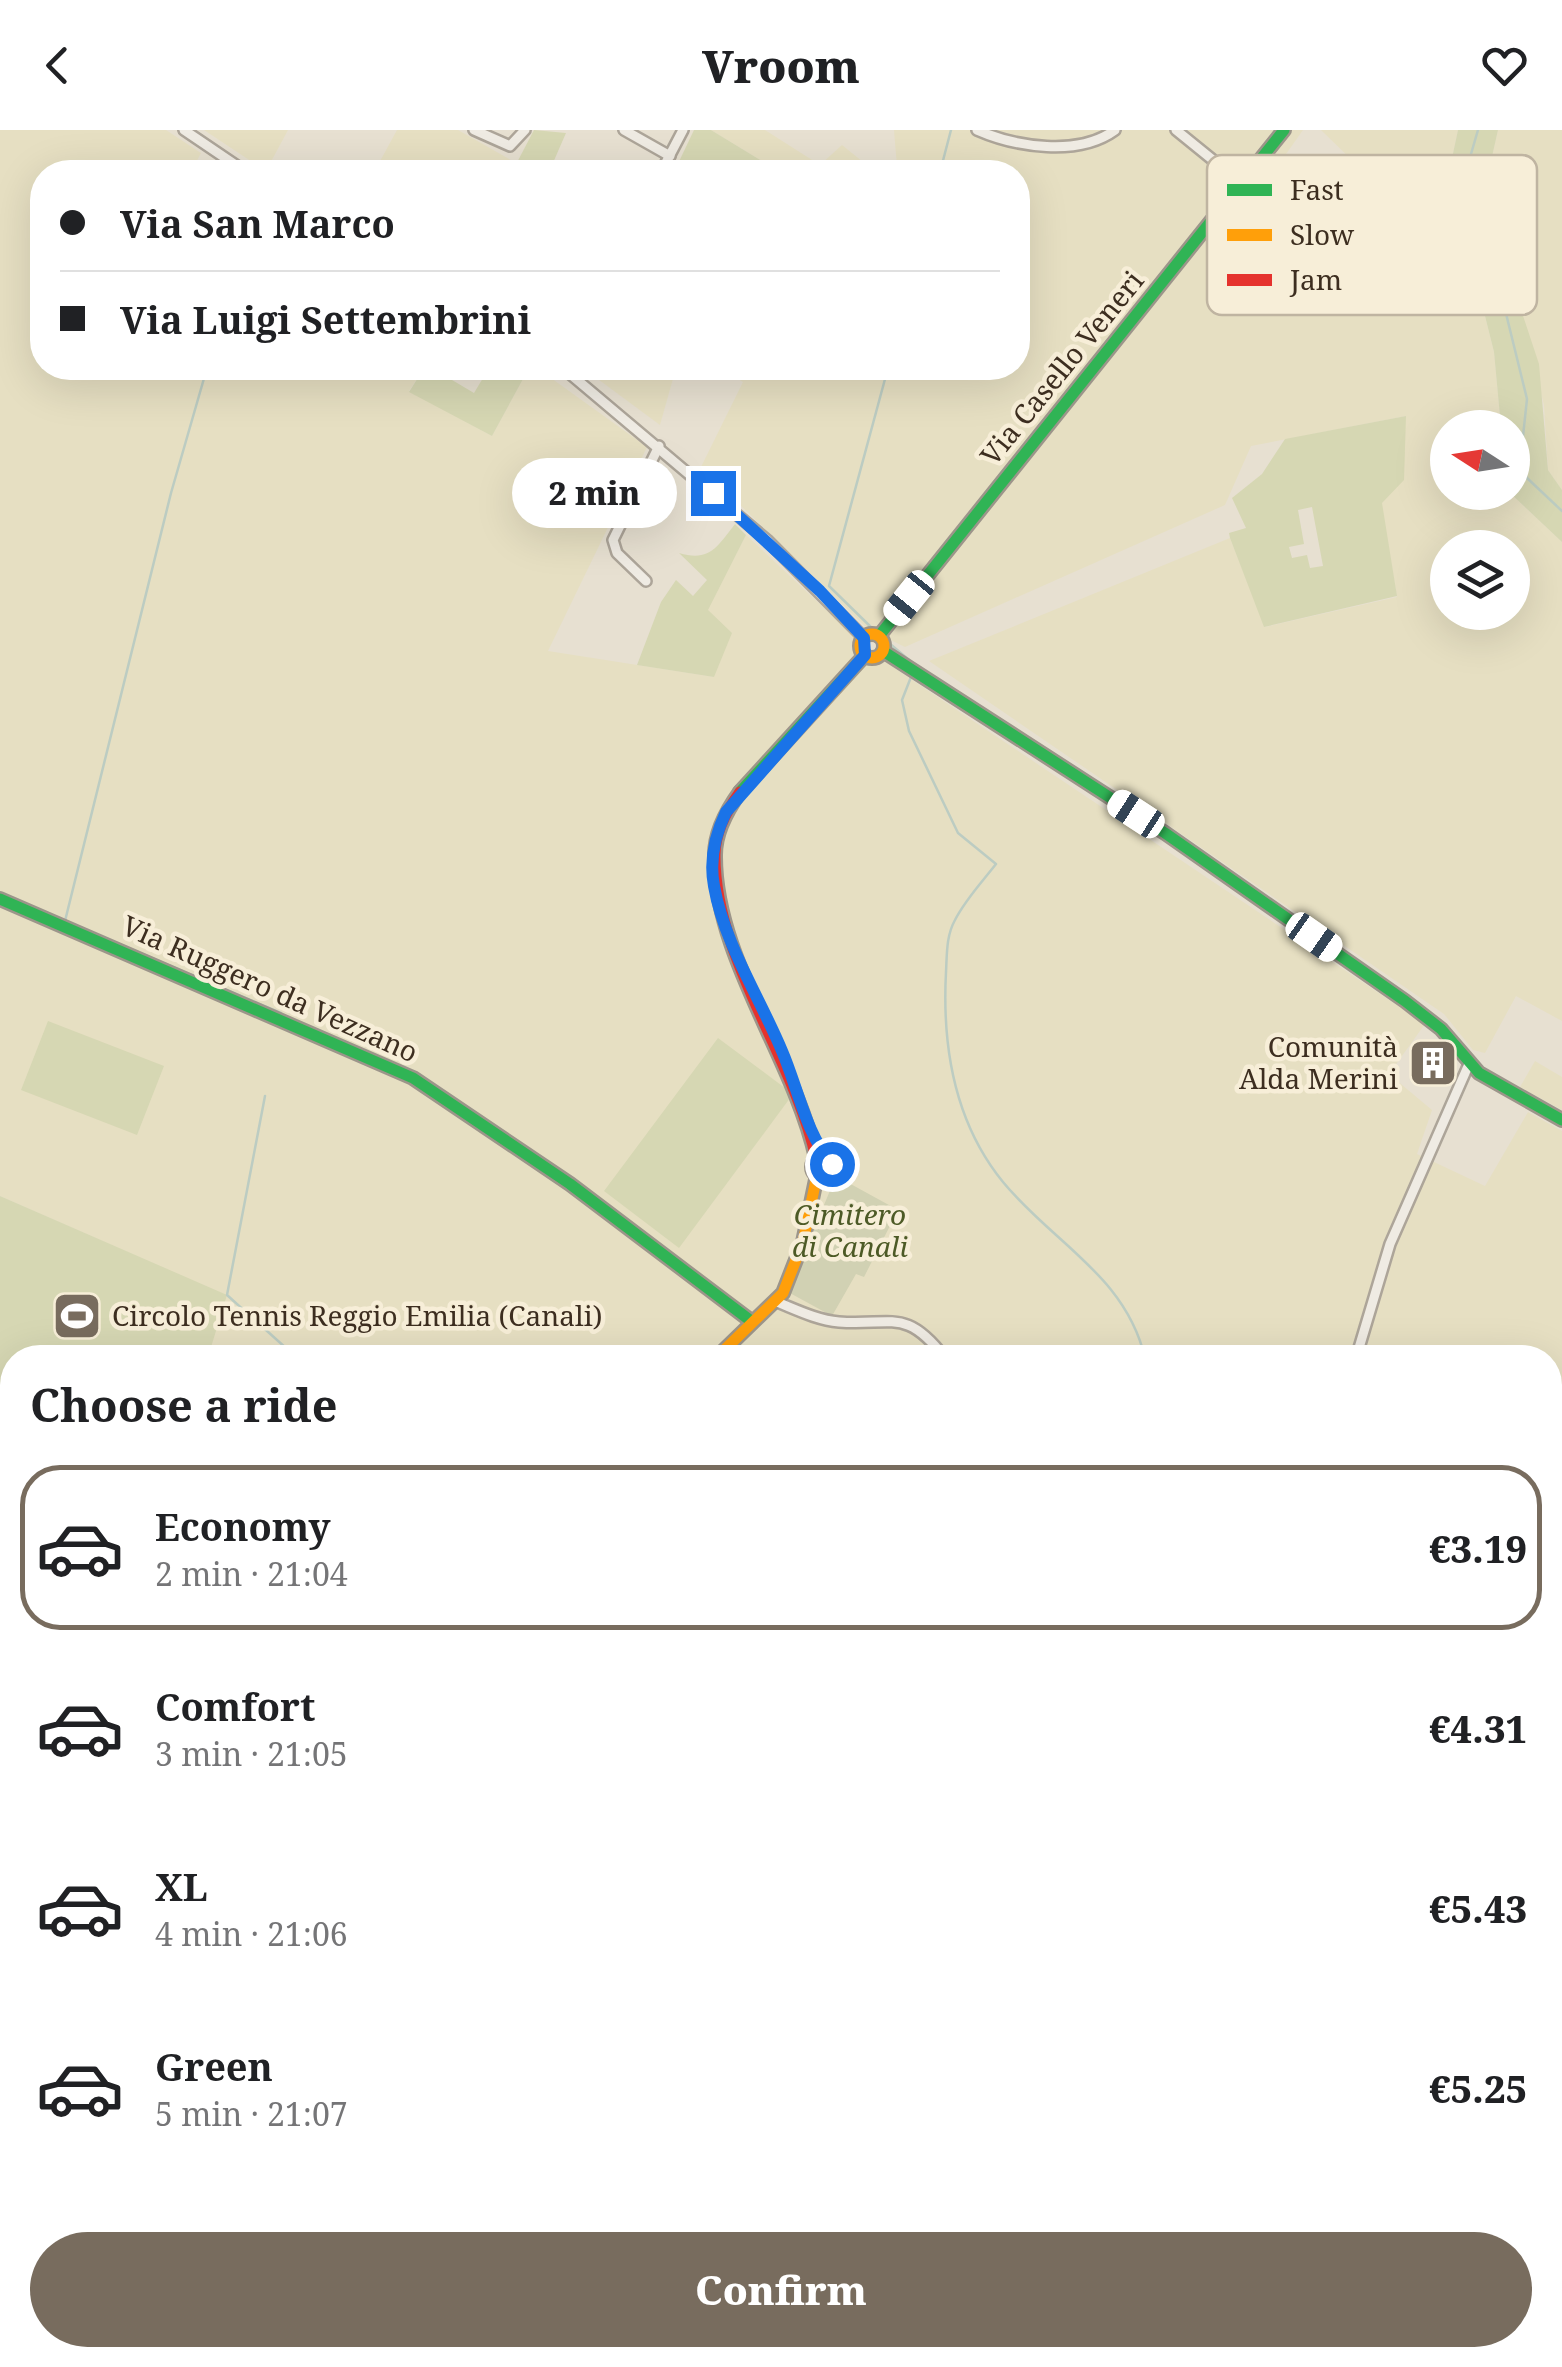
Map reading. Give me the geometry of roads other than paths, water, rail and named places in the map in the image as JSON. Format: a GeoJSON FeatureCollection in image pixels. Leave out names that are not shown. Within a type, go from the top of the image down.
{"type":"FeatureCollection","features":[{"type":"Feature","properties":{"kind":"street"},"geometry":{"type":"LineString","coordinates":[[184,130],[228,160]]}},
{"type":"Feature","properties":{"kind":"street"},"geometry":{"type":"LineString","coordinates":[[474,130],[510,146],[525,130]]}},
{"type":"Feature","properties":{"kind":"street"},"geometry":{"type":"LineString","coordinates":[[624,130],[670,156]]}},
{"type":"Feature","properties":{"kind":"street"},"geometry":{"type":"LineString","coordinates":[[668,160],[683,130]]}},
{"type":"Feature","properties":{"kind":"street"},"geometry":{"type":"LineString","coordinates":[[976,130],[1042,146],[1090,140],[1115,130]]}},
{"type":"Feature","properties":{"kind":"street"},"geometry":{"type":"LineString","coordinates":[[1176,130],[1207,155]]}},
{"type":"Feature","properties":{"kind":"street","name":"Via Casello Veneri"},"geometry":{"type":"LineString","coordinates":[[1263,155],[1284,130]]}},
{"type":"Feature","properties":{"kind":"street","name":"Via Casello Veneri"},"geometry":{"type":"LineString","coordinates":[[880,634],[1207,223]]}},
{"type":"Feature","properties":{"kind":"street"},"geometry":{"type":"LineString","coordinates":[[577,380],[659,446],[820,591],[864,638],[865,655],[738,795],[720,824],[712,854],[720,910],[783,1053],[821,1158],[812,1167],[822,1175],[815,1211],[777,1302],[751,1320],[728,1345]]}},
{"type":"Feature","properties":{"kind":"street"},"geometry":{"type":"LineString","coordinates":[[646,580],[616,553],[613,540],[659,446]]}},
{"type":"Feature","properties":{"kind":"street"},"geometry":{"type":"LineString","coordinates":[[864,638],[880,634],[883,652],[1165,833],[1440,1029],[1469,1064],[1562,1120]]}},
{"type":"Feature","properties":{"kind":"street"},"geometry":{"type":"LineString","coordinates":[[865,655],[874,657],[883,652]]}},
{"type":"Feature","properties":{"kind":"street","name":"Via Ruggero da Vezzano"},"geometry":{"type":"LineString","coordinates":[[0,899],[402,1072],[570,1184],[751,1320]]}},
{"type":"Feature","properties":{"kind":"street"},"geometry":{"type":"LineString","coordinates":[[1360,1345],[1390,1244],[1469,1064]]}},
{"type":"Feature","properties":{"kind":"street"},"geometry":{"type":"LineString","coordinates":[[777,1302],[839,1322],[901,1320],[916,1326],[933,1345]]}},
{"type":"Feature","properties":{"kind":"waterway"},"geometry":{"type":"LineString","coordinates":[[943,160],[951,130]]}},
{"type":"Feature","properties":{"kind":"waterway"},"geometry":{"type":"LineString","coordinates":[[1471,155],[1478,130]]}},
{"type":"Feature","properties":{"kind":"waterway"},"geometry":{"type":"LineString","coordinates":[[1506,315],[1527,399],[1520,464],[1527,478],[1562,511]]}},
{"type":"Feature","properties":{"kind":"waterway"},"geometry":{"type":"LineString","coordinates":[[204,380],[171,493],[65,921],[281,1013]]}},
{"type":"Feature","properties":{"kind":"waterway"},"geometry":{"type":"LineString","coordinates":[[877,633],[829,586],[885,380]]}},
{"type":"Feature","properties":{"kind":"waterway"},"geometry":{"type":"LineString","coordinates":[[883,638],[915,665]]}},
{"type":"Feature","properties":{"kind":"waterway"},"geometry":{"type":"LineString","coordinates":[[911,677],[902,700],[909,731],[958,833],[996,864],[959,913],[948,946],[946,1028],[962,1109],[986,1159],[1003,1182],[1105,1282],[1122,1304],[1141,1345]]}},
{"type":"Feature","properties":{"kind":"waterway"},"geometry":{"type":"LineString","coordinates":[[265,1096],[227,1295],[283,1345]]}},
{"type":"Feature","properties":{"kind":"place","name":"Comunità Alda Merini"},"geometry":{"type":"Point","coordinates":[1433,1063]}},
{"type":"Feature","properties":{"kind":"place","name":"Circolo Tennis Reggio Emilia (Canali)"},"geometry":{"type":"Point","coordinates":[77,1316]}},
{"type":"Feature","properties":{"kind":"park label","name":"Cimitero di Canali"},"geometry":{"type":"Point","coordinates":[850,1231]}}]}
